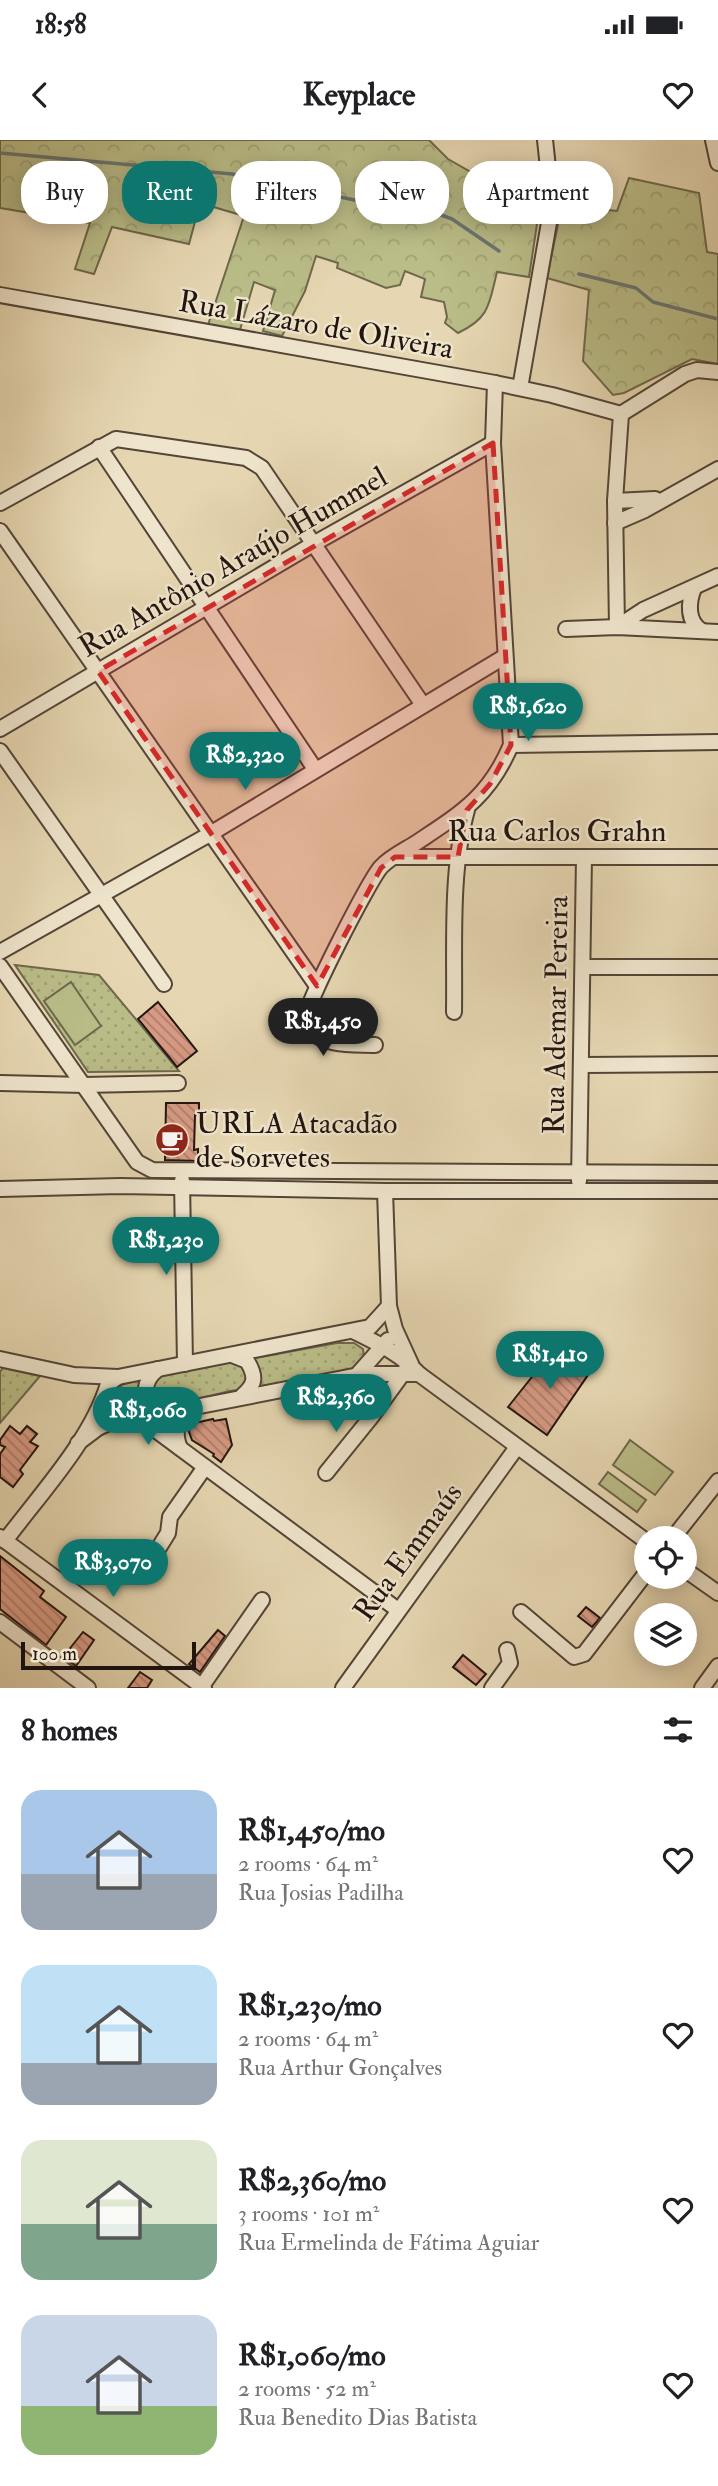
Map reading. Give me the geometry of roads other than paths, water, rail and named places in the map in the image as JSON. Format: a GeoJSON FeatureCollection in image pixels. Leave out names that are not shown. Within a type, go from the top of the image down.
{"type":"FeatureCollection","features":[{"type":"Feature","properties":{"kind":"street"},"geometry":{"type":"LineString","coordinates":[[520,388],[550,217],[545,140]]}},
{"type":"Feature","properties":{"kind":"street"},"geometry":{"type":"LineString","coordinates":[[713,140],[718,163]]}},
{"type":"Feature","properties":{"kind":"street","name":"Rua Lázaro de Oliveira"},"geometry":{"type":"LineString","coordinates":[[0,295],[495,383],[621,414]]}},
{"type":"Feature","properties":{"kind":"street"},"geometry":{"type":"LineString","coordinates":[[617,627],[615,501],[621,414],[685,374],[697,370],[718,372]]}},
{"type":"Feature","properties":{"kind":"street"},"geometry":{"type":"LineString","coordinates":[[375,1045],[323,1041],[308,1028],[305,1020],[317,986],[381,867],[467,810],[503,765],[511,745],[493,443],[495,383]]}},
{"type":"Feature","properties":{"kind":"street"},"geometry":{"type":"LineString","coordinates":[[0,503],[116,439],[255,461],[315,543],[423,705]]}},
{"type":"Feature","properties":{"kind":"street","name":"Rua Antônio Araújo Hummel"},"geometry":{"type":"LineString","coordinates":[[0,729],[315,543],[493,443]]}},
{"type":"Feature","properties":{"kind":"street"},"geometry":{"type":"LineString","coordinates":[[99,447],[315,769]]}},
{"type":"Feature","properties":{"kind":"street"},"geometry":{"type":"LineString","coordinates":[[615,523],[645,510],[718,470]]}},
{"type":"Feature","properties":{"kind":"street"},"geometry":{"type":"LineString","coordinates":[[615,501],[646,501],[670,494]]}},
{"type":"Feature","properties":{"kind":"street"},"geometry":{"type":"LineString","coordinates":[[0,531],[317,986]]}},
{"type":"Feature","properties":{"kind":"street"},"geometry":{"type":"LineString","coordinates":[[617,627],[643,610],[718,576]]}},
{"type":"Feature","properties":{"kind":"street"},"geometry":{"type":"LineString","coordinates":[[694,588],[691,617],[697,629],[702,631]]}},
{"type":"Feature","properties":{"kind":"street"},"geometry":{"type":"LineString","coordinates":[[618,600],[633,609],[643,610]]}},
{"type":"Feature","properties":{"kind":"street"},"geometry":{"type":"LineString","coordinates":[[566,629],[617,627],[718,632]]}},
{"type":"Feature","properties":{"kind":"street"},"geometry":{"type":"LineString","coordinates":[[0,952],[210,834],[504,657]]}},
{"type":"Feature","properties":{"kind":"street"},"geometry":{"type":"LineString","coordinates":[[511,745],[718,742]]}},
{"type":"Feature","properties":{"kind":"street"},"geometry":{"type":"LineString","coordinates":[[0,751],[164,984]]}},
{"type":"Feature","properties":{"kind":"street"},"geometry":{"type":"LineString","coordinates":[[454,1012],[459,836],[467,810]]}},
{"type":"Feature","properties":{"kind":"street","name":"Rua Carlos Grahn"},"geometry":{"type":"LineString","coordinates":[[395,857],[718,857]]}},
{"type":"Feature","properties":{"kind":"street","name":"Rua Ademar Pereira"},"geometry":{"type":"LineString","coordinates":[[580,1191],[583,857]]}},
{"type":"Feature","properties":{"kind":"street"},"geometry":{"type":"LineString","coordinates":[[0,966],[137,1162],[152,1170],[718,1173]]}},
{"type":"Feature","properties":{"kind":"street"},"geometry":{"type":"LineString","coordinates":[[583,967],[718,967]]}},
{"type":"Feature","properties":{"kind":"street"},"geometry":{"type":"LineString","coordinates":[[582,1065],[718,1064]]}},
{"type":"Feature","properties":{"kind":"street"},"geometry":{"type":"LineString","coordinates":[[0,1083],[178,1083]]}},
{"type":"Feature","properties":{"kind":"street"},"geometry":{"type":"LineString","coordinates":[[120,1186],[130,1182],[137,1162]]}},
{"type":"Feature","properties":{"kind":"street"},"geometry":{"type":"LineString","coordinates":[[181,1172],[185,1364]]}},
{"type":"Feature","properties":{"kind":"street"},"geometry":{"type":"LineString","coordinates":[[0,1189],[120,1186],[386,1191],[718,1191]]}},
{"type":"Feature","properties":{"kind":"street"},"geometry":{"type":"LineString","coordinates":[[386,1191],[389,1306],[410,1368]]}},
{"type":"Feature","properties":{"kind":"street"},"geometry":{"type":"LineString","coordinates":[[0,1359],[74,1375],[118,1377],[370,1327],[389,1306]]}},
{"type":"Feature","properties":{"kind":"street"},"geometry":{"type":"LineString","coordinates":[[363,1371],[395,1329]]}},
{"type":"Feature","properties":{"kind":"street"},"geometry":{"type":"LineString","coordinates":[[353,1331],[384,1346],[410,1368],[634,1532]]}},
{"type":"Feature","properties":{"kind":"street"},"geometry":{"type":"LineString","coordinates":[[353,1331],[365,1339],[370,1347],[372,1355],[363,1371]]}},
{"type":"Feature","properties":{"kind":"street"},"geometry":{"type":"LineString","coordinates":[[232,1354],[247,1361],[255,1380],[253,1386],[241,1397]]}},
{"type":"Feature","properties":{"kind":"street"},"geometry":{"type":"LineString","coordinates":[[78,1443],[98,1428],[120,1418],[187,1409],[363,1371],[410,1368]]}},
{"type":"Feature","properties":{"kind":"street"},"geometry":{"type":"LineString","coordinates":[[326,1474],[410,1368]]}},
{"type":"Feature","properties":{"kind":"street"},"geometry":{"type":"LineString","coordinates":[[158,1369],[149,1376],[148,1402],[154,1409],[164,1413]]}},
{"type":"Feature","properties":{"kind":"street"},"geometry":{"type":"LineString","coordinates":[[363,1371],[376,1388],[376,1404],[372,1416]]}},
{"type":"Feature","properties":{"kind":"street"},"geometry":{"type":"LineString","coordinates":[[74,1375],[105,1394],[108,1409],[120,1418]]}},
{"type":"Feature","properties":{"kind":"street"},"geometry":{"type":"LineString","coordinates":[[118,1377],[108,1384],[78,1443],[2,1539],[203,1687],[262,1600]]}},
{"type":"Feature","properties":{"kind":"street"},"geometry":{"type":"LineString","coordinates":[[180,1448],[175,1437],[176,1430],[187,1409]]}},
{"type":"Feature","properties":{"kind":"street"},"geometry":{"type":"LineString","coordinates":[[138,1417],[398,1610]]}},
{"type":"Feature","properties":{"kind":"street","name":"Rua Emmaús"},"geometry":{"type":"LineString","coordinates":[[343,1688],[517,1447]]}},
{"type":"Feature","properties":{"kind":"street"},"geometry":{"type":"LineString","coordinates":[[150,1562],[168,1533],[170,1517],[205,1467]]}},
{"type":"Feature","properties":{"kind":"street"},"geometry":{"type":"LineString","coordinates":[[682,1526],[718,1480]]}},
{"type":"Feature","properties":{"kind":"street"},"geometry":{"type":"LineString","coordinates":[[697,1578],[718,1593]]}},
{"type":"Feature","properties":{"kind":"street"},"geometry":{"type":"LineString","coordinates":[[521,1612],[574,1657],[579,1657],[634,1589]]}},
{"type":"Feature","properties":{"kind":"street"},"geometry":{"type":"LineString","coordinates":[[0,1622],[88,1688]]}},
{"type":"Feature","properties":{"kind":"street"},"geometry":{"type":"LineString","coordinates":[[492,1688],[510,1663],[507,1650]]}},
{"type":"Feature","properties":{"kind":"street"},"geometry":{"type":"LineString","coordinates":[[702,1688],[718,1666]]}},
{"type":"Feature","properties":{"kind":"waterway"},"geometry":{"type":"LineString","coordinates":[[0,153],[232,174],[378,205],[409,203],[452,219],[499,251]]}},
{"type":"Feature","properties":{"kind":"waterway"},"geometry":{"type":"LineString","coordinates":[[579,274],[636,288],[653,302],[718,319]]}},
{"type":"Feature","properties":{"kind":"place","name":"URLA Atacadão de Sorvetes"},"geometry":{"type":"Point","coordinates":[172,1140]}}]}
